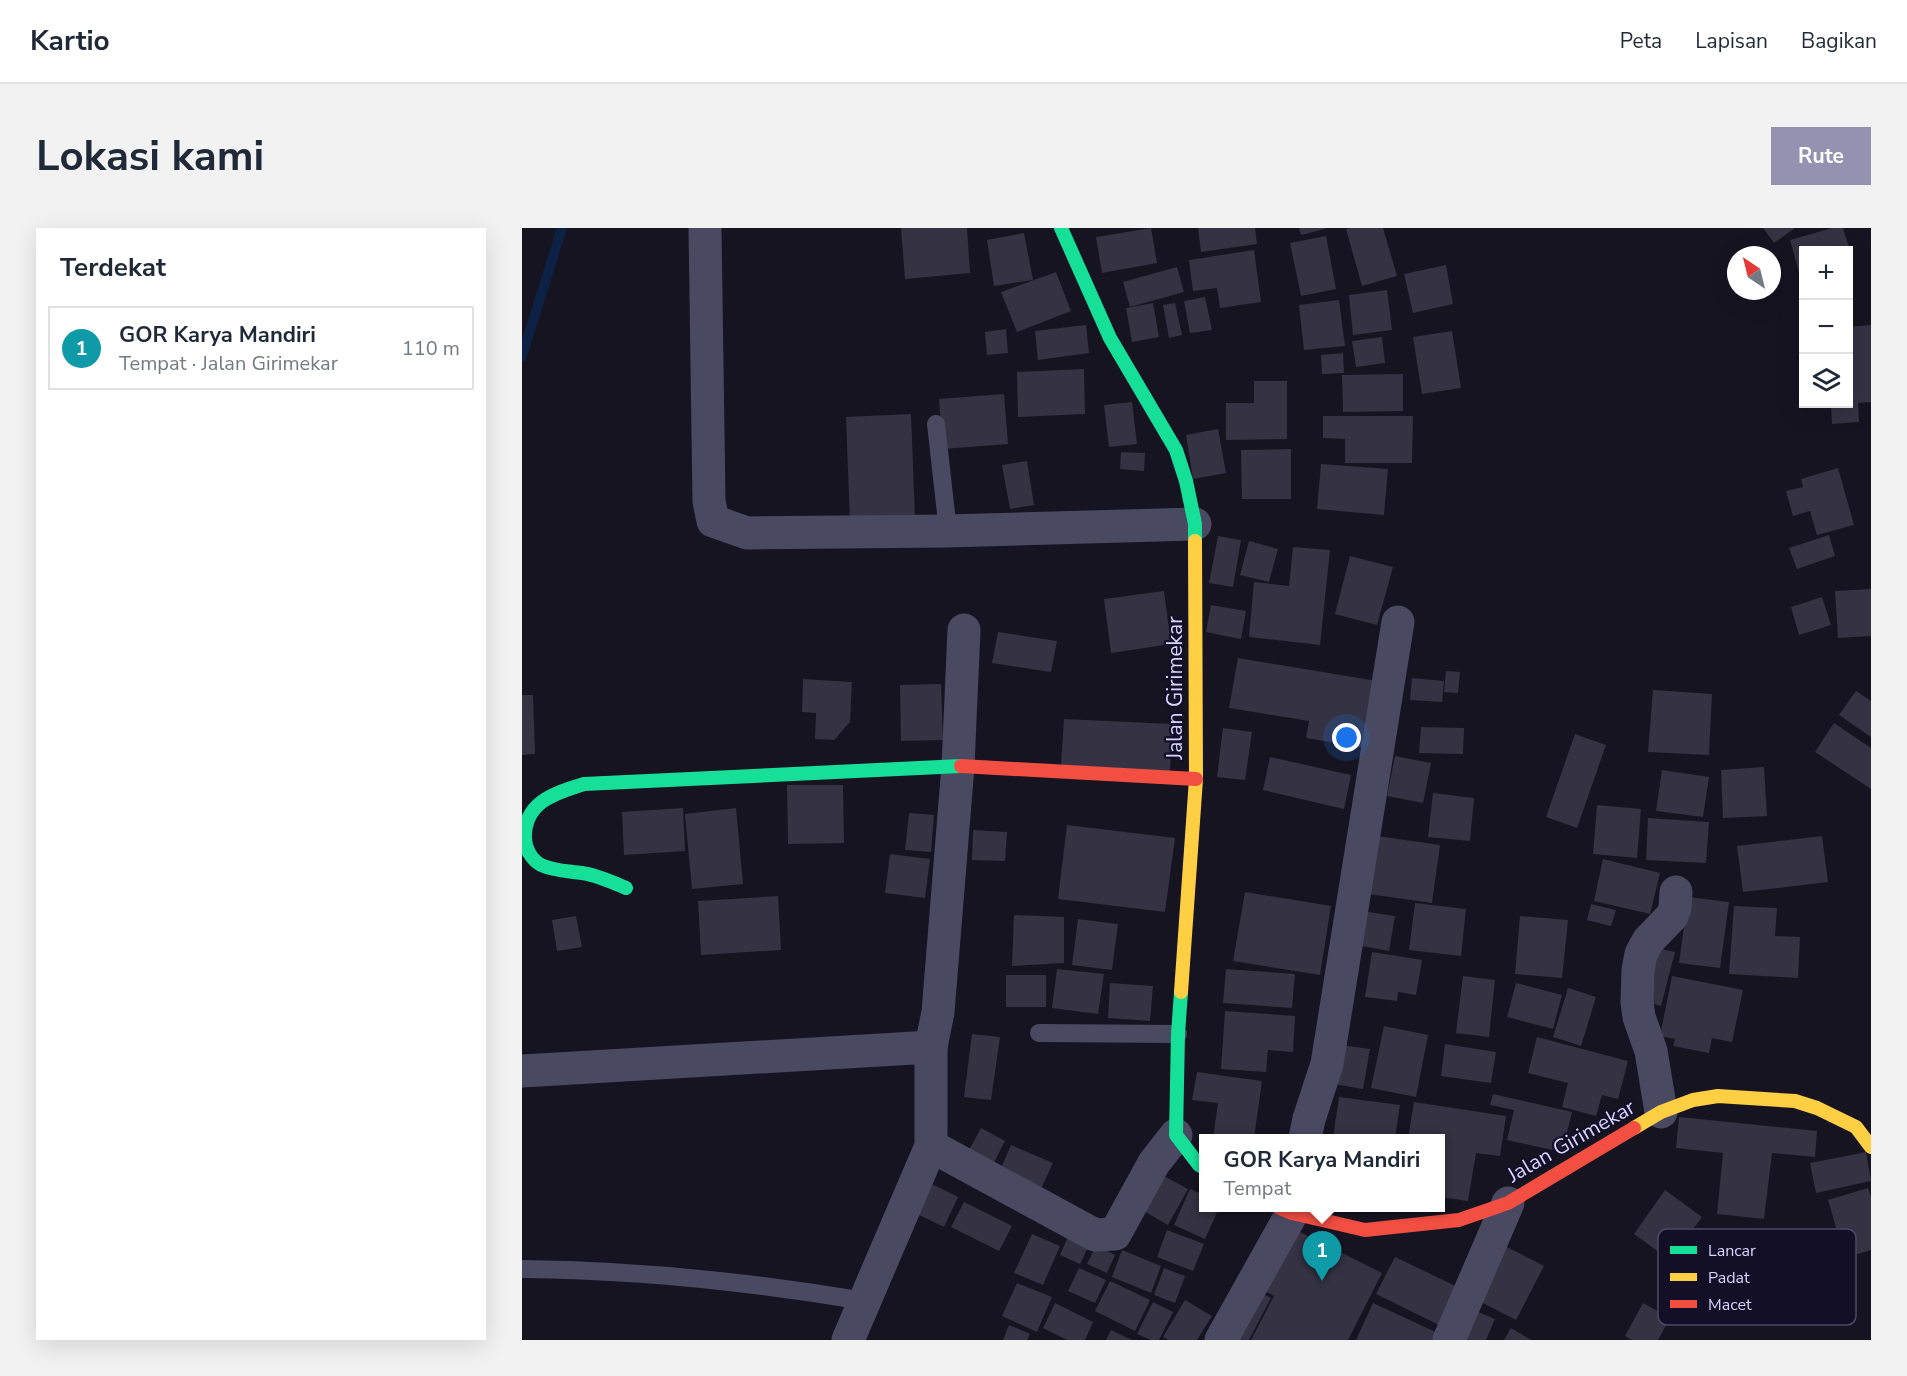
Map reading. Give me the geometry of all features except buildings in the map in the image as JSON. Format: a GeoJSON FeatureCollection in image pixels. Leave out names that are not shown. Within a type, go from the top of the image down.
{"type":"FeatureCollection","features":[{"type":"Feature","properties":{"kind":"street"},"geometry":{"type":"LineString","coordinates":[[705,228],[709,501],[713,520],[747,533],[948,531],[1194,524]]}},
{"type":"Feature","properties":{"kind":"street","name":"Jalan Girimekar"},"geometry":{"type":"LineString","coordinates":[[1061,228],[1110,338],[1176,450],[1186,481],[1194,524],[1196,779],[1178,1034],[1176,1136]]}},
{"type":"Feature","properties":{"kind":"street"},"geometry":{"type":"LineString","coordinates":[[1306,1134],[1327,1064],[1398,622]]}},
{"type":"Feature","properties":{"kind":"street"},"geometry":{"type":"LineString","coordinates":[[848,1340],[931,1146],[932,1047],[938,1012],[958,766],[964,630]]}},
{"type":"Feature","properties":{"kind":"street"},"geometry":{"type":"LineString","coordinates":[[626,888],[603,878],[560,871],[540,865],[525,845],[523,830],[533,805],[546,796],[584,784],[958,766],[1196,779]]}},
{"type":"Feature","properties":{"kind":"street"},"geometry":{"type":"LineString","coordinates":[[1661,1112],[1651,1051],[1636,1002],[1638,970],[1641,954],[1648,941],[1672,916],[1676,892]]}},
{"type":"Feature","properties":{"kind":"street"},"geometry":{"type":"LineString","coordinates":[[522,1071],[932,1047]]}},
{"type":"Feature","properties":{"kind":"street","name":"Jalan Girimekar"},"geometry":{"type":"LineString","coordinates":[[1299,1212],[1365,1230],[1459,1220],[1508,1203],[1661,1112],[1693,1100],[1718,1096],[1795,1101],[1817,1108],[1856,1127],[1871,1147]]}},
{"type":"Feature","properties":{"kind":"street"},"geometry":{"type":"LineString","coordinates":[[931,1146],[1095,1235],[1115,1234],[1154,1163],[1176,1136],[1199,1166]]}},
{"type":"Feature","properties":{"kind":"street"},"geometry":{"type":"LineString","coordinates":[[1449,1340],[1508,1203]]}},
{"type":"Feature","properties":{"kind":"street"},"geometry":{"type":"LineString","coordinates":[[1221,1340],[1286,1212]]}},
{"type":"Feature","properties":{"kind":"lane"},"geometry":{"type":"LineString","coordinates":[[936,424],[948,531]]}},
{"type":"Feature","properties":{"kind":"lane"},"geometry":{"type":"LineString","coordinates":[[1039,1033],[1178,1034]]}},
{"type":"Feature","properties":{"kind":"lane"},"geometry":{"type":"LineString","coordinates":[[522,1269],[645,1272],[807,1291],[864,1301]]}},
{"type":"Feature","properties":{"kind":"waterway"},"geometry":{"type":"LineString","coordinates":[[522,356],[562,228]]}},
{"type":"Feature","properties":{"kind":"traffic: fast"},"geometry":{"type":"LineString","coordinates":[[1061,228],[1110,338],[1176,450],[1186,481],[1195,524],[1195,541]]}},
{"type":"Feature","properties":{"kind":"traffic: fast"},"geometry":{"type":"LineString","coordinates":[[626,888],[593,875],[546,867],[535,860],[528,850],[525,838],[526,826],[536,807],[562,791],[584,784],[961,766]]}},
{"type":"Feature","properties":{"kind":"traffic: fast"},"geometry":{"type":"LineString","coordinates":[[1181,992],[1176,1135],[1199,1165]]}},
{"type":"Feature","properties":{"kind":"traffic: slow"},"geometry":{"type":"LineString","coordinates":[[1181,992],[1196,779],[1195,541]]}},
{"type":"Feature","properties":{"kind":"traffic: slow"},"geometry":{"type":"LineString","coordinates":[[1634,1128],[1661,1112],[1693,1100],[1718,1096],[1795,1101],[1817,1108],[1856,1127],[1871,1147]]}},
{"type":"Feature","properties":{"kind":"traffic: jam"},"geometry":{"type":"LineString","coordinates":[[961,766],[1196,779]]}},
{"type":"Feature","properties":{"kind":"traffic: jam"},"geometry":{"type":"LineString","coordinates":[[1290,1212],[1365,1230],[1459,1220],[1508,1203],[1634,1128]]}},
{"type":"Feature","properties":{"kind":"place","name":"GOR Karya Mandiri"},"geometry":{"type":"Point","coordinates":[1322,1281]}}]}
